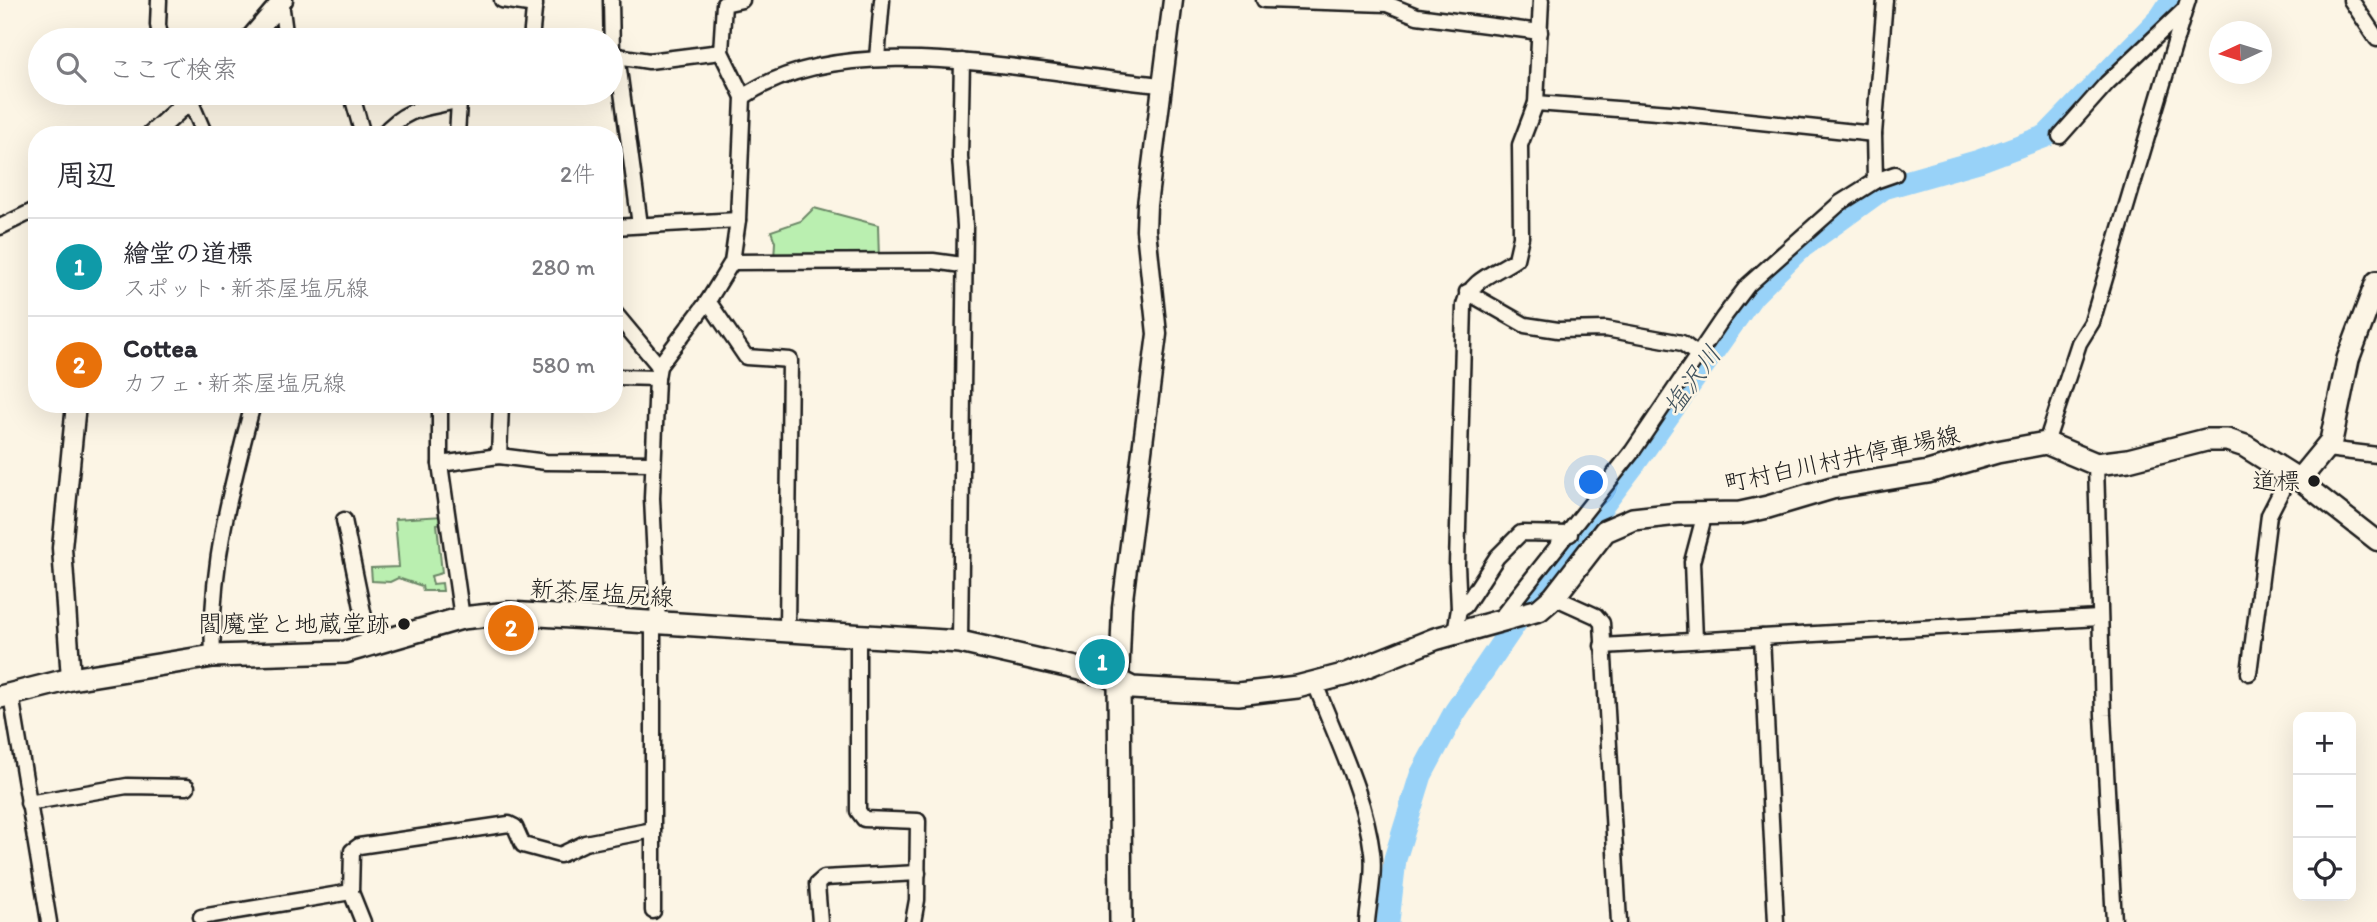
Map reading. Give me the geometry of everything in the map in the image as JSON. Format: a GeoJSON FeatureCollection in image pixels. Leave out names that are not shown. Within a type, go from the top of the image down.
{"type":"FeatureCollection","features":[{"type":"Feature","properties":{"kind":"main road"},"geometry":{"type":"LineString","coordinates":[[2046,443],[2096,464],[2128,460],[2182,445],[2217,439],[2245,446],[2294,477],[2327,449],[2348,359],[2377,282]]}},
{"type":"Feature","properties":{"kind":"main road","name":"町村白川村井停車場線"},"geometry":{"type":"LineString","coordinates":[[1119,682],[1132,688],[1238,694],[1315,683],[1354,672],[1455,632],[1532,613],[1554,597],[1605,531],[1633,519],[1740,513],[1768,508],[1832,488],[1928,472],[1997,452],[2046,443]]}},
{"type":"Feature","properties":{"kind":"main road","name":"新茶屋塩尻線"},"geometry":{"type":"LineString","coordinates":[[6,696],[71,680],[213,656],[321,654],[370,646],[462,618],[509,613],[960,642],[1107,675],[1119,682]]}},
{"type":"Feature","properties":{"kind":"main road"},"geometry":{"type":"LineString","coordinates":[[1119,682],[1121,922]]}},
{"type":"Feature","properties":{"kind":"street"},"geometry":{"type":"LineString","coordinates":[[158,28],[159,0]]}},
{"type":"Feature","properties":{"kind":"street"},"geometry":{"type":"LineString","coordinates":[[502,0],[535,2],[532,28]]}},
{"type":"Feature","properties":{"kind":"street"},"geometry":{"type":"LineString","coordinates":[[611,0],[612,28]]}},
{"type":"Feature","properties":{"kind":"street"},"geometry":{"type":"LineString","coordinates":[[653,911],[655,623],[652,498],[658,372],[732,262],[738,220],[743,97],[721,52],[724,4],[742,0]]}},
{"type":"Feature","properties":{"kind":"street"},"geometry":{"type":"LineString","coordinates":[[877,58],[882,0]]}},
{"type":"Feature","properties":{"kind":"street"},"geometry":{"type":"LineString","coordinates":[[1119,682],[1122,607],[1157,334],[1146,230],[1150,174],[1173,0]]}},
{"type":"Feature","properties":{"kind":"street"},"geometry":{"type":"LineString","coordinates":[[1264,0],[1387,4],[1417,16],[1540,32]]}},
{"type":"Feature","properties":{"kind":"street"},"geometry":{"type":"LineString","coordinates":[[1455,632],[1459,609],[1457,565],[1464,305],[1467,292],[1481,279],[1516,259],[1521,237],[1520,145],[1536,103],[1541,0]]}},
{"type":"Feature","properties":{"kind":"street"},"geometry":{"type":"LineString","coordinates":[[1875,181],[1874,134],[1885,0]]}},
{"type":"Feature","properties":{"kind":"street"},"geometry":{"type":"LineString","coordinates":[[2351,0],[2377,39]]}},
{"type":"Feature","properties":{"kind":"street"},"geometry":{"type":"LineString","coordinates":[[259,28],[282,1]]}},
{"type":"Feature","properties":{"kind":"street"},"geometry":{"type":"LineString","coordinates":[[282,1],[285,28]]}},
{"type":"Feature","properties":{"kind":"street"},"geometry":{"type":"LineString","coordinates":[[2060,136],[2107,83],[2187,5]]}},
{"type":"Feature","properties":{"kind":"street"},"geometry":{"type":"LineString","coordinates":[[2046,443],[2075,356],[2092,322],[2187,5]]}},
{"type":"Feature","properties":{"kind":"street"},"geometry":{"type":"LineString","coordinates":[[623,57],[649,61],[721,52]]}},
{"type":"Feature","properties":{"kind":"street"},"geometry":{"type":"LineString","coordinates":[[743,97],[793,74],[826,65],[877,58],[962,61],[1163,85]]}},
{"type":"Feature","properties":{"kind":"street"},"geometry":{"type":"LineString","coordinates":[[960,642],[962,265],[965,226],[960,157],[962,61]]}},
{"type":"Feature","properties":{"kind":"street"},"geometry":{"type":"LineString","coordinates":[[1536,103],[1684,114],[1874,134]]}},
{"type":"Feature","properties":{"kind":"street"},"geometry":{"type":"LineString","coordinates":[[160,126],[181,105]]}},
{"type":"Feature","properties":{"kind":"street"},"geometry":{"type":"LineString","coordinates":[[195,105],[202,126]]}},
{"type":"Feature","properties":{"kind":"street"},"geometry":{"type":"LineString","coordinates":[[355,105],[360,126]]}},
{"type":"Feature","properties":{"kind":"street"},"geometry":{"type":"LineString","coordinates":[[413,109],[414,105]]}},
{"type":"Feature","properties":{"kind":"street"},"geometry":{"type":"LineString","coordinates":[[390,126],[398,117],[429,105]]}},
{"type":"Feature","properties":{"kind":"street"},"geometry":{"type":"LineString","coordinates":[[454,105],[456,126]]}},
{"type":"Feature","properties":{"kind":"street"},"geometry":{"type":"LineString","coordinates":[[621,105],[640,225]]}},
{"type":"Feature","properties":{"kind":"street"},"geometry":{"type":"LineString","coordinates":[[1502,620],[1632,452],[1748,285],[1840,204],[1875,181],[1895,174]]}},
{"type":"Feature","properties":{"kind":"street"},"geometry":{"type":"LineString","coordinates":[[0,227],[28,213]]}},
{"type":"Feature","properties":{"kind":"street"},"geometry":{"type":"LineString","coordinates":[[623,226],[738,220]]}},
{"type":"Feature","properties":{"kind":"street"},"geometry":{"type":"LineString","coordinates":[[732,262],[933,261],[962,265]]}},
{"type":"Feature","properties":{"kind":"street"},"geometry":{"type":"LineString","coordinates":[[1467,292],[1525,325],[1558,330],[1606,329],[1682,343],[1698,355]]}},
{"type":"Feature","properties":{"kind":"street"},"geometry":{"type":"LineString","coordinates":[[708,301],[746,357],[790,360],[787,630]]}},
{"type":"Feature","properties":{"kind":"street"},"geometry":{"type":"LineString","coordinates":[[623,324],[658,372]]}},
{"type":"Feature","properties":{"kind":"street"},"geometry":{"type":"LineString","coordinates":[[623,376],[658,372]]}},
{"type":"Feature","properties":{"kind":"street"},"geometry":{"type":"LineString","coordinates":[[71,680],[62,548],[75,413]]}},
{"type":"Feature","properties":{"kind":"street"},"geometry":{"type":"LineString","coordinates":[[213,656],[211,614],[225,511],[251,413]]}},
{"type":"Feature","properties":{"kind":"street"},"geometry":{"type":"LineString","coordinates":[[440,413],[440,464],[462,618]]}},
{"type":"Feature","properties":{"kind":"street"},"geometry":{"type":"LineString","coordinates":[[499,456],[501,413]]}},
{"type":"Feature","properties":{"kind":"street"},"geometry":{"type":"LineString","coordinates":[[2327,449],[2377,455]]}},
{"type":"Feature","properties":{"kind":"street"},"geometry":{"type":"LineString","coordinates":[[440,464],[499,456],[546,463],[653,463]]}},
{"type":"Feature","properties":{"kind":"street"},"geometry":{"type":"LineString","coordinates":[[2096,464],[2099,618],[2114,922]]}},
{"type":"Feature","properties":{"kind":"street"},"geometry":{"type":"LineString","coordinates":[[2249,673],[2269,515],[2294,477],[2377,541]]}},
{"type":"Feature","properties":{"kind":"street"},"geometry":{"type":"LineString","coordinates":[[1695,640],[1692,562],[1705,513]]}},
{"type":"Feature","properties":{"kind":"street"},"geometry":{"type":"LineString","coordinates":[[344,520],[370,646]]}},
{"type":"Feature","properties":{"kind":"street"},"geometry":{"type":"LineString","coordinates":[[1459,609],[1465,606],[1497,558],[1521,533],[1570,534]]}},
{"type":"Feature","properties":{"kind":"street"},"geometry":{"type":"LineString","coordinates":[[1554,597],[1596,616],[1602,622],[1619,922]]}},
{"type":"Feature","properties":{"kind":"street"},"geometry":{"type":"LineString","coordinates":[[1602,646],[2099,618]]}},
{"type":"Feature","properties":{"kind":"street"},"geometry":{"type":"LineString","coordinates":[[858,636],[858,811],[864,819],[918,821],[918,873],[913,922]]}},
{"type":"Feature","properties":{"kind":"street"},"geometry":{"type":"LineString","coordinates":[[1762,637],[1776,922]]}},
{"type":"Feature","properties":{"kind":"street"},"geometry":{"type":"LineString","coordinates":[[1315,683],[1363,808],[1373,853],[1367,922]]}},
{"type":"Feature","properties":{"kind":"street"},"geometry":{"type":"LineString","coordinates":[[6,696],[49,922]]}},
{"type":"Feature","properties":{"kind":"street"},"geometry":{"type":"LineString","coordinates":[[28,803],[127,786],[187,787]]}},
{"type":"Feature","properties":{"kind":"street"},"geometry":{"type":"LineString","coordinates":[[363,922],[351,892],[352,851],[359,846],[509,824],[515,827],[523,845],[560,855],[585,843],[653,830]]}},
{"type":"Feature","properties":{"kind":"street"},"geometry":{"type":"LineString","coordinates":[[820,922],[817,884],[824,878],[918,873]]}},
{"type":"Feature","properties":{"kind":"street"},"geometry":{"type":"LineString","coordinates":[[201,917],[351,892]]}},
{"type":"Feature","properties":{"kind":"green space"},"geometry":{"type":"Polygon","coordinates":[[[814,208],[878,225],[879,259],[774,259],[775,242],[771,231],[801,221],[814,208]]]}},
{"type":"Feature","properties":{"kind":"green space"},"geometry":{"type":"Polygon","coordinates":[[[443,516],[443,523],[437,524],[442,573],[431,576],[433,584],[442,583],[443,591],[423,591],[422,586],[398,578],[390,582],[372,581],[371,568],[399,567],[395,519],[443,516]]]}},
{"type":"Feature","properties":{"kind":"waterway","name":"塩沢川"},"geometry":{"type":"LineString","coordinates":[[1388,922],[1395,859],[1421,775],[1455,712],[1531,600],[1635,463],[1753,295],[1798,250],[1884,188],[1979,161],[2046,136],[2161,17],[2172,0]]}},
{"type":"Feature","properties":{"kind":"place","name":"道標"},"geometry":{"type":"Point","coordinates":[2314,481]}},
{"type":"Feature","properties":{"kind":"place","name":"閻魔堂と地蔵堂跡"},"geometry":{"type":"Point","coordinates":[404,624]}},
{"type":"Feature","properties":{"kind":"place","name":"Cottea"},"geometry":{"type":"Point","coordinates":[511,628]}},
{"type":"Feature","properties":{"kind":"place","name":"繪堂の道標"},"geometry":{"type":"Point","coordinates":[1102,662]}}]}
